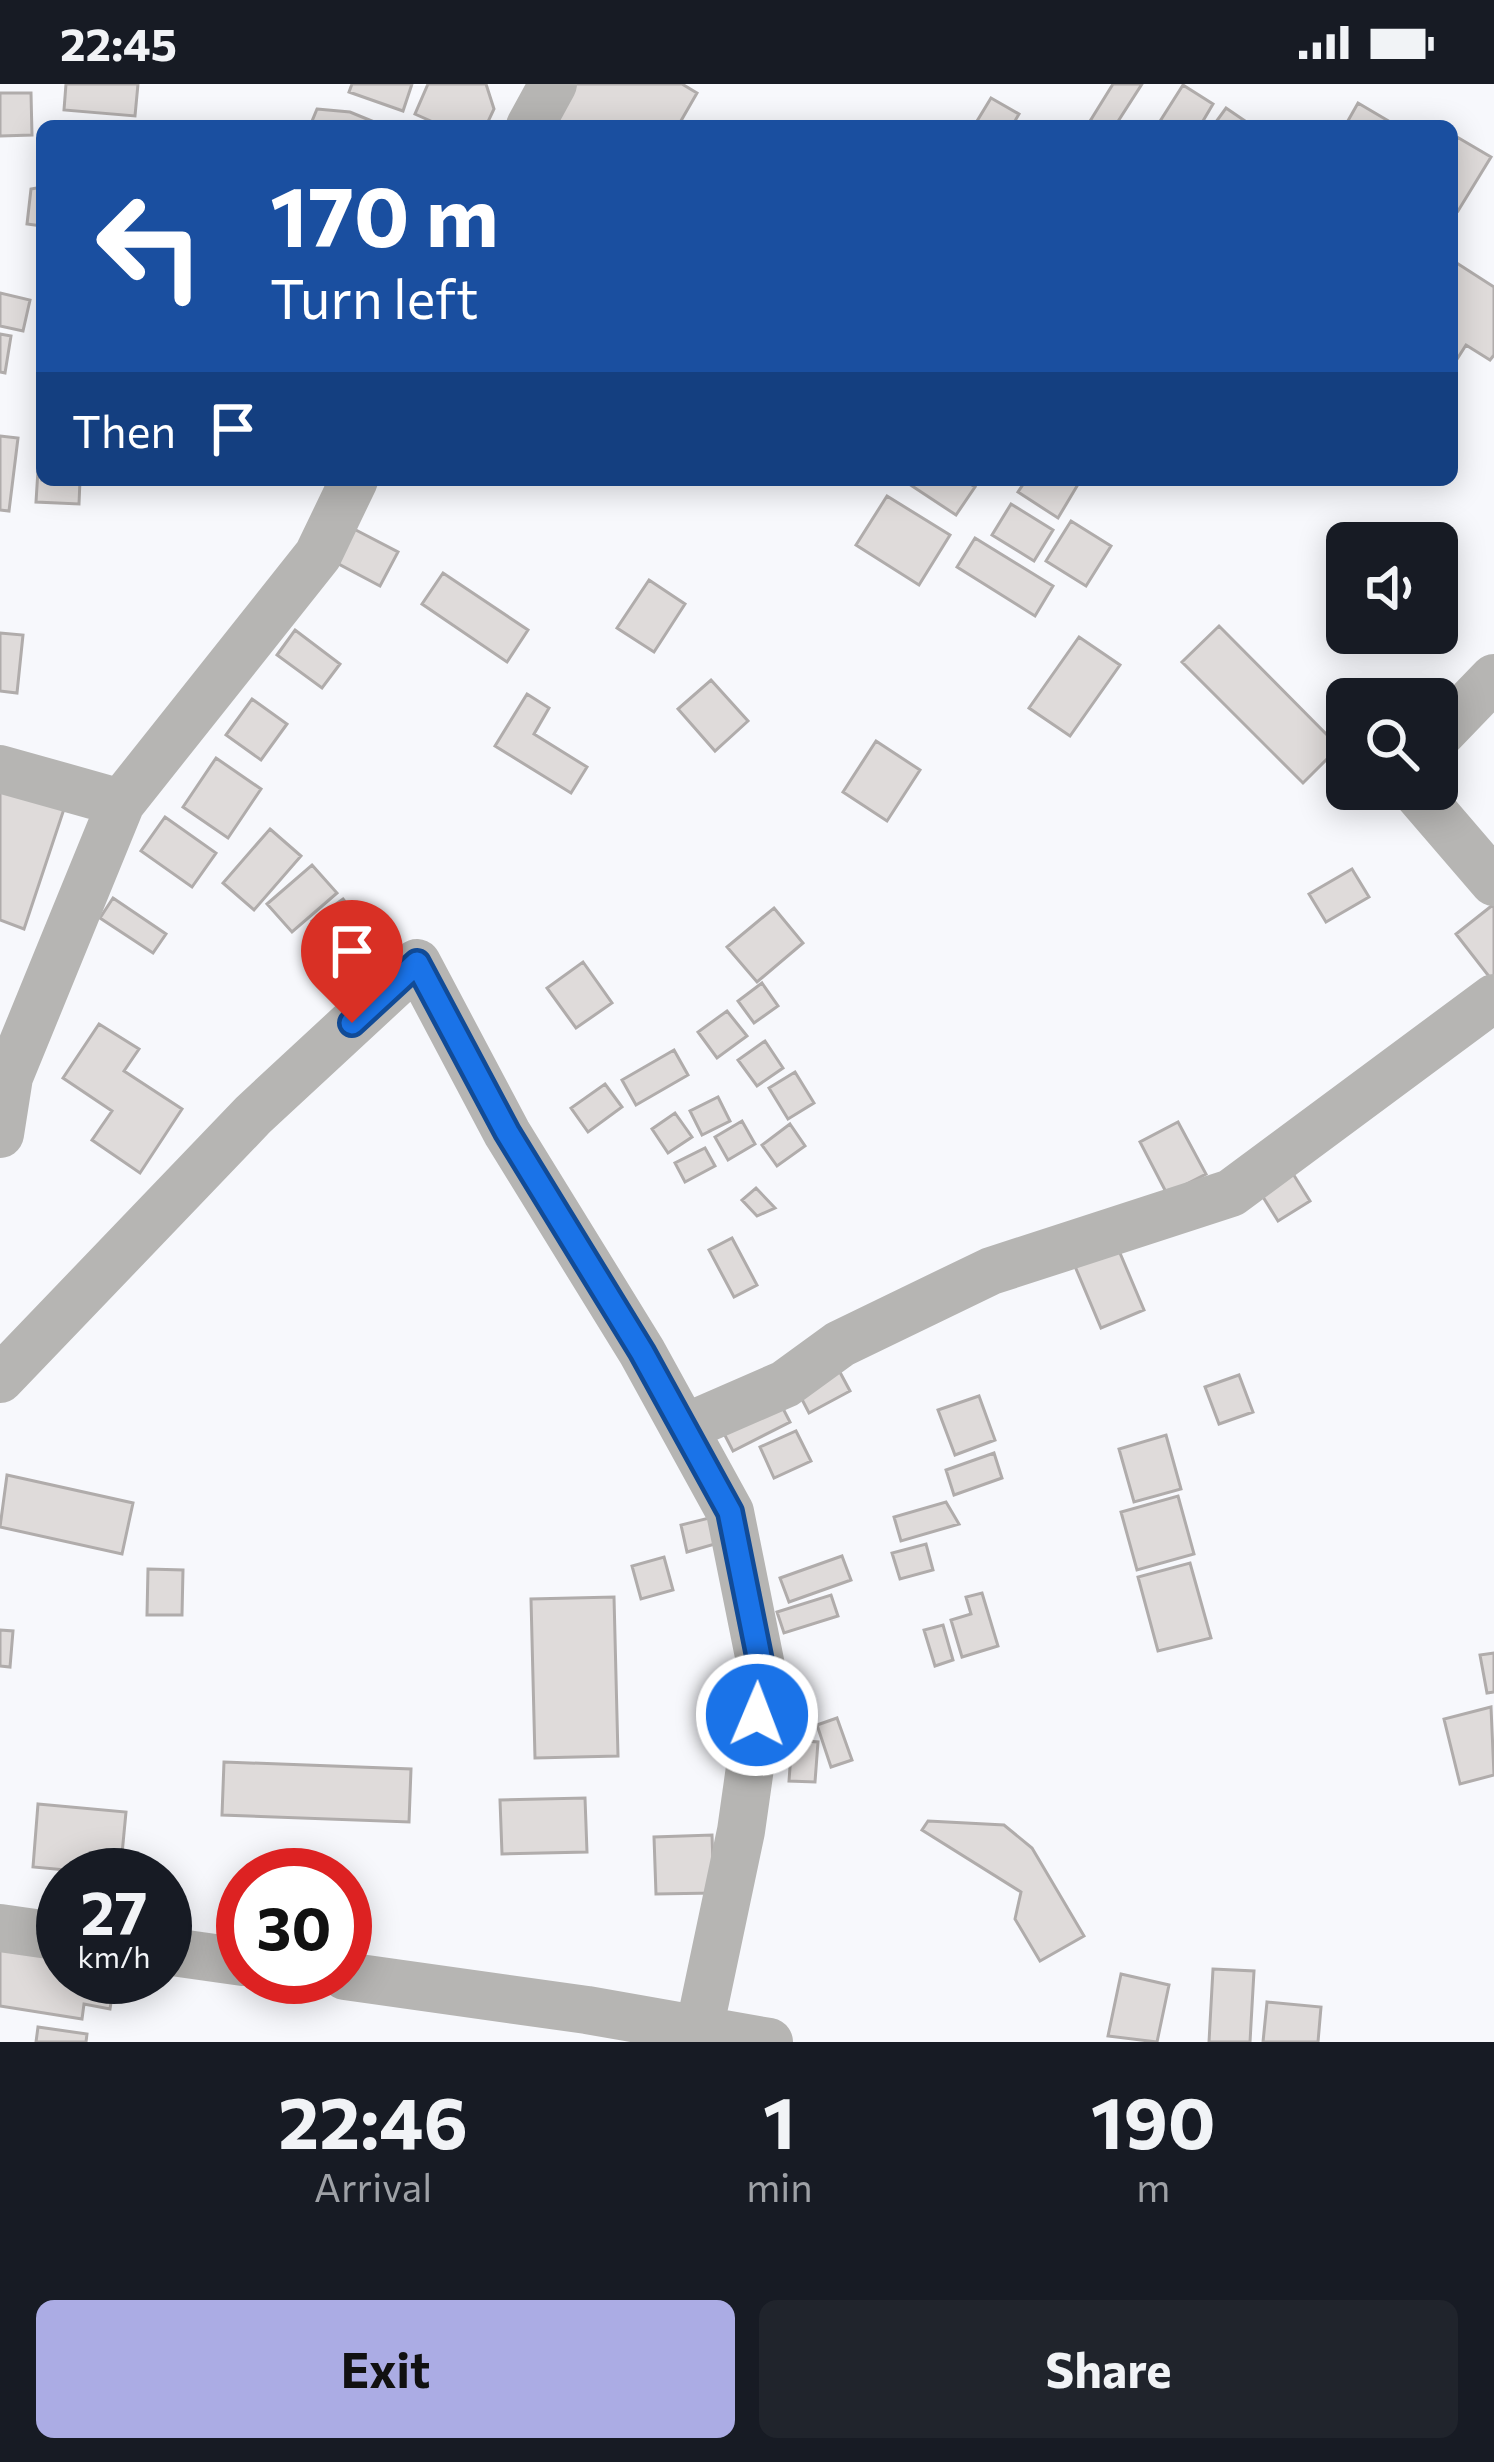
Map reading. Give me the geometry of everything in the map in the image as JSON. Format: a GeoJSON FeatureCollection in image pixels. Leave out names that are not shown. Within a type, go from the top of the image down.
{"type":"FeatureCollection","features":[{"type":"Feature","properties":{"kind":"street"},"geometry":{"type":"LineString","coordinates":[[533,120],[553,84]]}},
{"type":"Feature","properties":{"kind":"street"},"geometry":{"type":"LineString","coordinates":[[0,1134],[9,1077],[121,802],[318,555],[351,486]]}},
{"type":"Feature","properties":{"kind":"street"},"geometry":{"type":"LineString","coordinates":[[1458,715],[1494,678]]}},
{"type":"Feature","properties":{"kind":"street"},"geometry":{"type":"LineString","coordinates":[[0,769],[121,802]]}},
{"type":"Feature","properties":{"kind":"street"},"geometry":{"type":"LineString","coordinates":[[1432,810],[1494,882]]}},
{"type":"Feature","properties":{"kind":"street"},"geometry":{"type":"LineString","coordinates":[[0,1379],[253,1114],[417,963],[507,1132],[630,1332],[730,1512],[763,1676],[741,1831],[699,2030]]}},
{"type":"Feature","properties":{"kind":"street"},"geometry":{"type":"LineString","coordinates":[[684,1428],[784,1384],[840,1344],[991,1271],[1231,1193],[1494,998]]}},
{"type":"Feature","properties":{"kind":"street"},"geometry":{"type":"LineString","coordinates":[[0,1928],[36,1933]]}},
{"type":"Feature","properties":{"kind":"street"},"geometry":{"type":"LineString","coordinates":[[372,1980],[769,2042]]}},
{"type":"Feature","properties":{"kind":"building"},"geometry":{"type":"Polygon","coordinates":[[[66,84],[138,84],[135,116],[64,110],[66,84]]]}},
{"type":"Feature","properties":{"kind":"building"},"geometry":{"type":"Polygon","coordinates":[[[352,84],[412,84],[403,111],[349,92],[352,84]]]}},
{"type":"Feature","properties":{"kind":"building"},"geometry":{"type":"Polygon","coordinates":[[[428,84],[486,84],[494,109],[489,120],[428,120],[415,114],[428,84]]]}},
{"type":"Feature","properties":{"kind":"building"},"geometry":{"type":"Polygon","coordinates":[[[571,84],[682,84],[697,93],[681,120],[550,120],[571,84]]]}},
{"type":"Feature","properties":{"kind":"building"},"geometry":{"type":"Polygon","coordinates":[[[1113,84],[1142,84],[1119,120],[1091,120],[1113,84]]]}},
{"type":"Feature","properties":{"kind":"building"},"geometry":{"type":"Polygon","coordinates":[[[1183,85],[1213,104],[1204,120],[1161,120],[1183,85]]]}},
{"type":"Feature","properties":{"kind":"building"},"geometry":{"type":"Polygon","coordinates":[[[0,93],[31,93],[32,135],[0,136],[0,93]]]}},
{"type":"Feature","properties":{"kind":"building"},"geometry":{"type":"Polygon","coordinates":[[[991,98],[1019,114],[1016,120],[978,120],[991,98]]]}},
{"type":"Feature","properties":{"kind":"building"},"geometry":{"type":"Polygon","coordinates":[[[1358,103],[1387,120],[1348,120],[1358,103]]]}},
{"type":"Feature","properties":{"kind":"building"},"geometry":{"type":"Polygon","coordinates":[[[1226,108],[1244,120],[1217,120],[1226,108]]]}},
{"type":"Feature","properties":{"kind":"building"},"geometry":{"type":"Polygon","coordinates":[[[317,109],[350,112],[369,120],[312,120],[317,109]]]}},
{"type":"Feature","properties":{"kind":"building"},"geometry":{"type":"Polygon","coordinates":[[[1458,138],[1491,157],[1458,211],[1458,138]]]}},
{"type":"Feature","properties":{"kind":"building"},"geometry":{"type":"Polygon","coordinates":[[[36,188],[36,225],[27,224],[31,189],[36,188]]]}},
{"type":"Feature","properties":{"kind":"building"},"geometry":{"type":"Polygon","coordinates":[[[1458,264],[1494,287],[1494,355],[1490,360],[1466,345],[1458,358],[1458,264]]]}},
{"type":"Feature","properties":{"kind":"building"},"geometry":{"type":"Polygon","coordinates":[[[0,293],[30,300],[23,331],[0,326],[0,293]]]}},
{"type":"Feature","properties":{"kind":"building"},"geometry":{"type":"Polygon","coordinates":[[[0,334],[11,336],[5,373],[0,372],[0,334]]]}},
{"type":"Feature","properties":{"kind":"building"},"geometry":{"type":"Polygon","coordinates":[[[0,436],[18,438],[9,511],[0,510],[0,436]]]}},
{"type":"Feature","properties":{"kind":"building"},"geometry":{"type":"Polygon","coordinates":[[[37,486],[80,486],[79,504],[36,502],[37,486]]]}},
{"type":"Feature","properties":{"kind":"building"},"geometry":{"type":"Polygon","coordinates":[[[912,486],[975,487],[956,515],[912,486]]]}},
{"type":"Feature","properties":{"kind":"building"},"geometry":{"type":"Polygon","coordinates":[[[1022,486],[1077,486],[1058,518],[1018,492],[1022,486]]]}},
{"type":"Feature","properties":{"kind":"building"},"geometry":{"type":"Polygon","coordinates":[[[887,496],[950,535],[919,585],[856,545],[887,496]]]}},
{"type":"Feature","properties":{"kind":"building"},"geometry":{"type":"Polygon","coordinates":[[[1011,504],[1053,530],[1034,561],[992,535],[1011,504]]]}},
{"type":"Feature","properties":{"kind":"building"},"geometry":{"type":"Polygon","coordinates":[[[1071,521],[1111,546],[1086,586],[1046,561],[1071,521]]]}},
{"type":"Feature","properties":{"kind":"building"},"geometry":{"type":"Polygon","coordinates":[[[352,528],[398,552],[380,586],[335,562],[352,528]]]}},
{"type":"Feature","properties":{"kind":"building"},"geometry":{"type":"Polygon","coordinates":[[[975,538],[1053,586],[1035,616],[957,567],[975,538]]]}},
{"type":"Feature","properties":{"kind":"building"},"geometry":{"type":"Polygon","coordinates":[[[443,573],[528,630],[507,662],[422,604],[443,573]]]}},
{"type":"Feature","properties":{"kind":"building"},"geometry":{"type":"Polygon","coordinates":[[[649,580],[685,604],[654,652],[617,628],[649,580]]]}},
{"type":"Feature","properties":{"kind":"building"},"geometry":{"type":"Polygon","coordinates":[[[1219,626],[1326,734],[1326,760],[1303,783],[1182,662],[1219,626]]]}},
{"type":"Feature","properties":{"kind":"building"},"geometry":{"type":"Polygon","coordinates":[[[295,630],[340,664],[322,688],[277,655],[295,630]]]}},
{"type":"Feature","properties":{"kind":"building"},"geometry":{"type":"Polygon","coordinates":[[[0,633],[23,635],[17,693],[0,691],[0,633]]]}},
{"type":"Feature","properties":{"kind":"building"},"geometry":{"type":"Polygon","coordinates":[[[1079,637],[1120,665],[1070,736],[1029,708],[1079,637]]]}},
{"type":"Feature","properties":{"kind":"building"},"geometry":{"type":"Polygon","coordinates":[[[711,680],[748,721],[715,751],[678,709],[711,680]]]}},
{"type":"Feature","properties":{"kind":"building"},"geometry":{"type":"Polygon","coordinates":[[[527,694],[549,708],[534,734],[587,767],[571,793],[495,746],[527,694]]]}},
{"type":"Feature","properties":{"kind":"building"},"geometry":{"type":"Polygon","coordinates":[[[252,699],[287,724],[261,760],[226,735],[252,699]]]}},
{"type":"Feature","properties":{"kind":"building"},"geometry":{"type":"Polygon","coordinates":[[[876,741],[920,770],[887,821],[843,792],[876,741]]]}},
{"type":"Feature","properties":{"kind":"building"},"geometry":{"type":"Polygon","coordinates":[[[216,758],[261,789],[228,838],[183,807],[216,758]]]}},
{"type":"Feature","properties":{"kind":"building"},"geometry":{"type":"Polygon","coordinates":[[[0,784],[65,806],[24,929],[0,920],[0,784]]]}},
{"type":"Feature","properties":{"kind":"building"},"geometry":{"type":"Polygon","coordinates":[[[165,817],[216,853],[192,887],[141,851],[165,817]]]}},
{"type":"Feature","properties":{"kind":"building"},"geometry":{"type":"Polygon","coordinates":[[[270,829],[301,856],[254,910],[223,883],[270,829]]]}},
{"type":"Feature","properties":{"kind":"building"},"geometry":{"type":"Polygon","coordinates":[[[312,865],[337,893],[292,932],[267,904],[312,865]]]}},
{"type":"Feature","properties":{"kind":"building"},"geometry":{"type":"Polygon","coordinates":[[[1352,869],[1369,897],[1326,922],[1309,894],[1352,869]]]}},
{"type":"Feature","properties":{"kind":"building"},"geometry":{"type":"Polygon","coordinates":[[[113,898],[166,934],[153,953],[100,918],[113,898]]]}},
{"type":"Feature","properties":{"kind":"building"},"geometry":{"type":"Polygon","coordinates":[[[343,899],[373,940],[342,963],[312,921],[343,899]]]}},
{"type":"Feature","properties":{"kind":"building"},"geometry":{"type":"Polygon","coordinates":[[[1494,904],[1494,977],[1491,979],[1456,934],[1494,904]]]}},
{"type":"Feature","properties":{"kind":"building"},"geometry":{"type":"Polygon","coordinates":[[[774,908],[803,943],[757,982],[727,947],[774,908]]]}},
{"type":"Feature","properties":{"kind":"building"},"geometry":{"type":"Polygon","coordinates":[[[583,962],[612,1003],[576,1028],[547,988],[583,962]]]}},
{"type":"Feature","properties":{"kind":"building"},"geometry":{"type":"Polygon","coordinates":[[[762,983],[778,1006],[754,1023],[738,1001],[762,983]]]}},
{"type":"Feature","properties":{"kind":"building"},"geometry":{"type":"Polygon","coordinates":[[[727,1011],[747,1036],[717,1058],[698,1032],[727,1011]]]}},
{"type":"Feature","properties":{"kind":"building"},"geometry":{"type":"Polygon","coordinates":[[[99,1024],[139,1049],[124,1071],[182,1109],[140,1173],[92,1140],[112,1111],[63,1078],[99,1024]]]}},
{"type":"Feature","properties":{"kind":"building"},"geometry":{"type":"Polygon","coordinates":[[[765,1041],[783,1068],[757,1086],[738,1060],[765,1041]]]}},
{"type":"Feature","properties":{"kind":"building"},"geometry":{"type":"Polygon","coordinates":[[[674,1050],[688,1075],[636,1105],[622,1080],[674,1050]]]}},
{"type":"Feature","properties":{"kind":"building"},"geometry":{"type":"Polygon","coordinates":[[[795,1072],[814,1103],[788,1119],[769,1088],[795,1072]]]}},
{"type":"Feature","properties":{"kind":"building"},"geometry":{"type":"Polygon","coordinates":[[[605,1084],[622,1107],[588,1132],[571,1108],[605,1084]]]}},
{"type":"Feature","properties":{"kind":"building"},"geometry":{"type":"Polygon","coordinates":[[[718,1097],[730,1121],[702,1135],[690,1111],[718,1097]]]}},
{"type":"Feature","properties":{"kind":"building"},"geometry":{"type":"Polygon","coordinates":[[[675,1113],[692,1137],[668,1153],[652,1129],[675,1113]]]}},
{"type":"Feature","properties":{"kind":"building"},"geometry":{"type":"Polygon","coordinates":[[[742,1121],[755,1144],[728,1160],[715,1137],[742,1121]]]}},
{"type":"Feature","properties":{"kind":"building"},"geometry":{"type":"Polygon","coordinates":[[[1178,1122],[1206,1174],[1167,1194],[1140,1142],[1178,1122]]]}},
{"type":"Feature","properties":{"kind":"building"},"geometry":{"type":"Polygon","coordinates":[[[790,1124],[805,1146],[777,1166],[762,1145],[790,1124]]]}},
{"type":"Feature","properties":{"kind":"building"},"geometry":{"type":"Polygon","coordinates":[[[705,1148],[715,1166],[685,1182],[675,1163],[705,1148]]]}},
{"type":"Feature","properties":{"kind":"building"},"geometry":{"type":"Polygon","coordinates":[[[1290,1169],[1310,1201],[1278,1221],[1258,1189],[1290,1169]]]}},
{"type":"Feature","properties":{"kind":"building"},"geometry":{"type":"Polygon","coordinates":[[[756,1188],[775,1208],[757,1216],[742,1200],[756,1188]]]}},
{"type":"Feature","properties":{"kind":"building"},"geometry":{"type":"Polygon","coordinates":[[[732,1238],[757,1285],[734,1297],[709,1250],[732,1238]]]}},
{"type":"Feature","properties":{"kind":"building"},"geometry":{"type":"Polygon","coordinates":[[[1117,1246],[1144,1310],[1101,1328],[1074,1264],[1117,1246]]]}},
{"type":"Feature","properties":{"kind":"building"},"geometry":{"type":"Polygon","coordinates":[[[835,1363],[850,1391],[809,1413],[794,1384],[835,1363]]]}},
{"type":"Feature","properties":{"kind":"building"},"geometry":{"type":"Polygon","coordinates":[[[1239,1375],[1253,1412],[1219,1424],[1205,1387],[1239,1375]]]}},
{"type":"Feature","properties":{"kind":"building"},"geometry":{"type":"Polygon","coordinates":[[[775,1393],[790,1422],[733,1451],[718,1422],[775,1393]]]}},
{"type":"Feature","properties":{"kind":"building"},"geometry":{"type":"Polygon","coordinates":[[[979,1396],[995,1440],[955,1455],[938,1410],[979,1396]]]}},
{"type":"Feature","properties":{"kind":"building"},"geometry":{"type":"Polygon","coordinates":[[[796,1431],[811,1461],[774,1478],[760,1447],[796,1431]]]}},
{"type":"Feature","properties":{"kind":"building"},"geometry":{"type":"Polygon","coordinates":[[[1166,1435],[1181,1489],[1134,1502],[1119,1449],[1166,1435]]]}},
{"type":"Feature","properties":{"kind":"building"},"geometry":{"type":"Polygon","coordinates":[[[994,1453],[1002,1478],[954,1495],[946,1470],[994,1453]]]}},
{"type":"Feature","properties":{"kind":"building"},"geometry":{"type":"Polygon","coordinates":[[[7,1475],[133,1503],[122,1554],[0,1527],[7,1475]]]}},
{"type":"Feature","properties":{"kind":"building"},"geometry":{"type":"Polygon","coordinates":[[[1178,1496],[1194,1554],[1137,1570],[1121,1512],[1178,1496]]]}},
{"type":"Feature","properties":{"kind":"building"},"geometry":{"type":"Polygon","coordinates":[[[946,1502],[959,1524],[901,1541],[894,1517],[946,1502]]]}},
{"type":"Feature","properties":{"kind":"building"},"geometry":{"type":"Polygon","coordinates":[[[709,1518],[715,1544],[687,1552],[681,1525],[709,1518]]]}},
{"type":"Feature","properties":{"kind":"building"},"geometry":{"type":"Polygon","coordinates":[[[926,1544],[933,1570],[900,1579],[892,1553],[926,1544]]]}},
{"type":"Feature","properties":{"kind":"building"},"geometry":{"type":"Polygon","coordinates":[[[842,1556],[851,1580],[789,1602],[780,1578],[842,1556]]]}},
{"type":"Feature","properties":{"kind":"building"},"geometry":{"type":"Polygon","coordinates":[[[664,1557],[673,1590],[641,1599],[632,1566],[664,1557]]]}},
{"type":"Feature","properties":{"kind":"building"},"geometry":{"type":"Polygon","coordinates":[[[1190,1563],[1211,1638],[1158,1651],[1138,1577],[1190,1563]]]}},
{"type":"Feature","properties":{"kind":"building"},"geometry":{"type":"Polygon","coordinates":[[[148,1569],[183,1570],[182,1615],[147,1615],[148,1569]]]}},
{"type":"Feature","properties":{"kind":"building"},"geometry":{"type":"Polygon","coordinates":[[[982,1593],[998,1646],[962,1657],[951,1620],[971,1614],[966,1597],[982,1593]]]}},
{"type":"Feature","properties":{"kind":"building"},"geometry":{"type":"Polygon","coordinates":[[[831,1595],[838,1616],[784,1633],[777,1612],[831,1595]]]}},
{"type":"Feature","properties":{"kind":"building"},"geometry":{"type":"Polygon","coordinates":[[[614,1597],[618,1756],[535,1758],[531,1599],[614,1597]]]}},
{"type":"Feature","properties":{"kind":"building"},"geometry":{"type":"Polygon","coordinates":[[[943,1625],[953,1660],[935,1666],[924,1630],[943,1625]]]}},
{"type":"Feature","properties":{"kind":"building"},"geometry":{"type":"Polygon","coordinates":[[[0,1630],[13,1631],[10,1667],[0,1666],[0,1630]]]}},
{"type":"Feature","properties":{"kind":"building"},"geometry":{"type":"Polygon","coordinates":[[[1494,1653],[1494,1692],[1487,1693],[1480,1655],[1494,1653]]]}},
{"type":"Feature","properties":{"kind":"building"},"geometry":{"type":"Polygon","coordinates":[[[1491,1707],[1494,1775],[1460,1784],[1444,1719],[1491,1707]]]}},
{"type":"Feature","properties":{"kind":"building"},"geometry":{"type":"Polygon","coordinates":[[[837,1718],[852,1760],[831,1767],[817,1725],[837,1718]]]}},
{"type":"Feature","properties":{"kind":"building"},"geometry":{"type":"Polygon","coordinates":[[[792,1740],[818,1742],[815,1782],[789,1781],[792,1740]]]}},
{"type":"Feature","properties":{"kind":"building"},"geometry":{"type":"Polygon","coordinates":[[[224,1762],[411,1769],[409,1822],[222,1815],[224,1762]]]}},
{"type":"Feature","properties":{"kind":"building"},"geometry":{"type":"Polygon","coordinates":[[[585,1798],[587,1852],[502,1854],[500,1800],[585,1798]]]}},
{"type":"Feature","properties":{"kind":"building"},"geometry":{"type":"Polygon","coordinates":[[[38,1804],[126,1812],[123,1848],[36,1848],[33,1867],[38,1804]]]}},
{"type":"Feature","properties":{"kind":"building"},"geometry":{"type":"Polygon","coordinates":[[[928,1821],[1004,1825],[1032,1848],[1084,1936],[1040,1961],[1015,1919],[1021,1892],[922,1830],[928,1821]]]}},
{"type":"Feature","properties":{"kind":"building"},"geometry":{"type":"Polygon","coordinates":[[[712,1835],[714,1893],[656,1894],[654,1837],[712,1835]]]}},
{"type":"Feature","properties":{"kind":"building"},"geometry":{"type":"Polygon","coordinates":[[[0,1947],[36,1953],[36,2004],[84,2004],[82,2019],[0,2006],[0,1947]]]}},
{"type":"Feature","properties":{"kind":"building"},"geometry":{"type":"Polygon","coordinates":[[[1213,1969],[1254,1971],[1250,2042],[1209,2042],[1213,1969]]]}},
{"type":"Feature","properties":{"kind":"building"},"geometry":{"type":"Polygon","coordinates":[[[1121,1974],[1169,1985],[1157,2042],[1108,2036],[1121,1974]]]}},
{"type":"Feature","properties":{"kind":"building"},"geometry":{"type":"Polygon","coordinates":[[[1267,2002],[1321,2007],[1318,2042],[1263,2042],[1267,2002]]]}},
{"type":"Feature","properties":{"kind":"building"},"geometry":{"type":"Polygon","coordinates":[[[38,2027],[87,2034],[86,2042],[36,2042],[38,2027]]]}},
{"type":"Feature","properties":{"kind":"route"},"geometry":{"type":"LineString","coordinates":[[352,1023],[417,963],[507,1132],[642,1352],[730,1512],[763,1676],[757,1715]]}}]}
